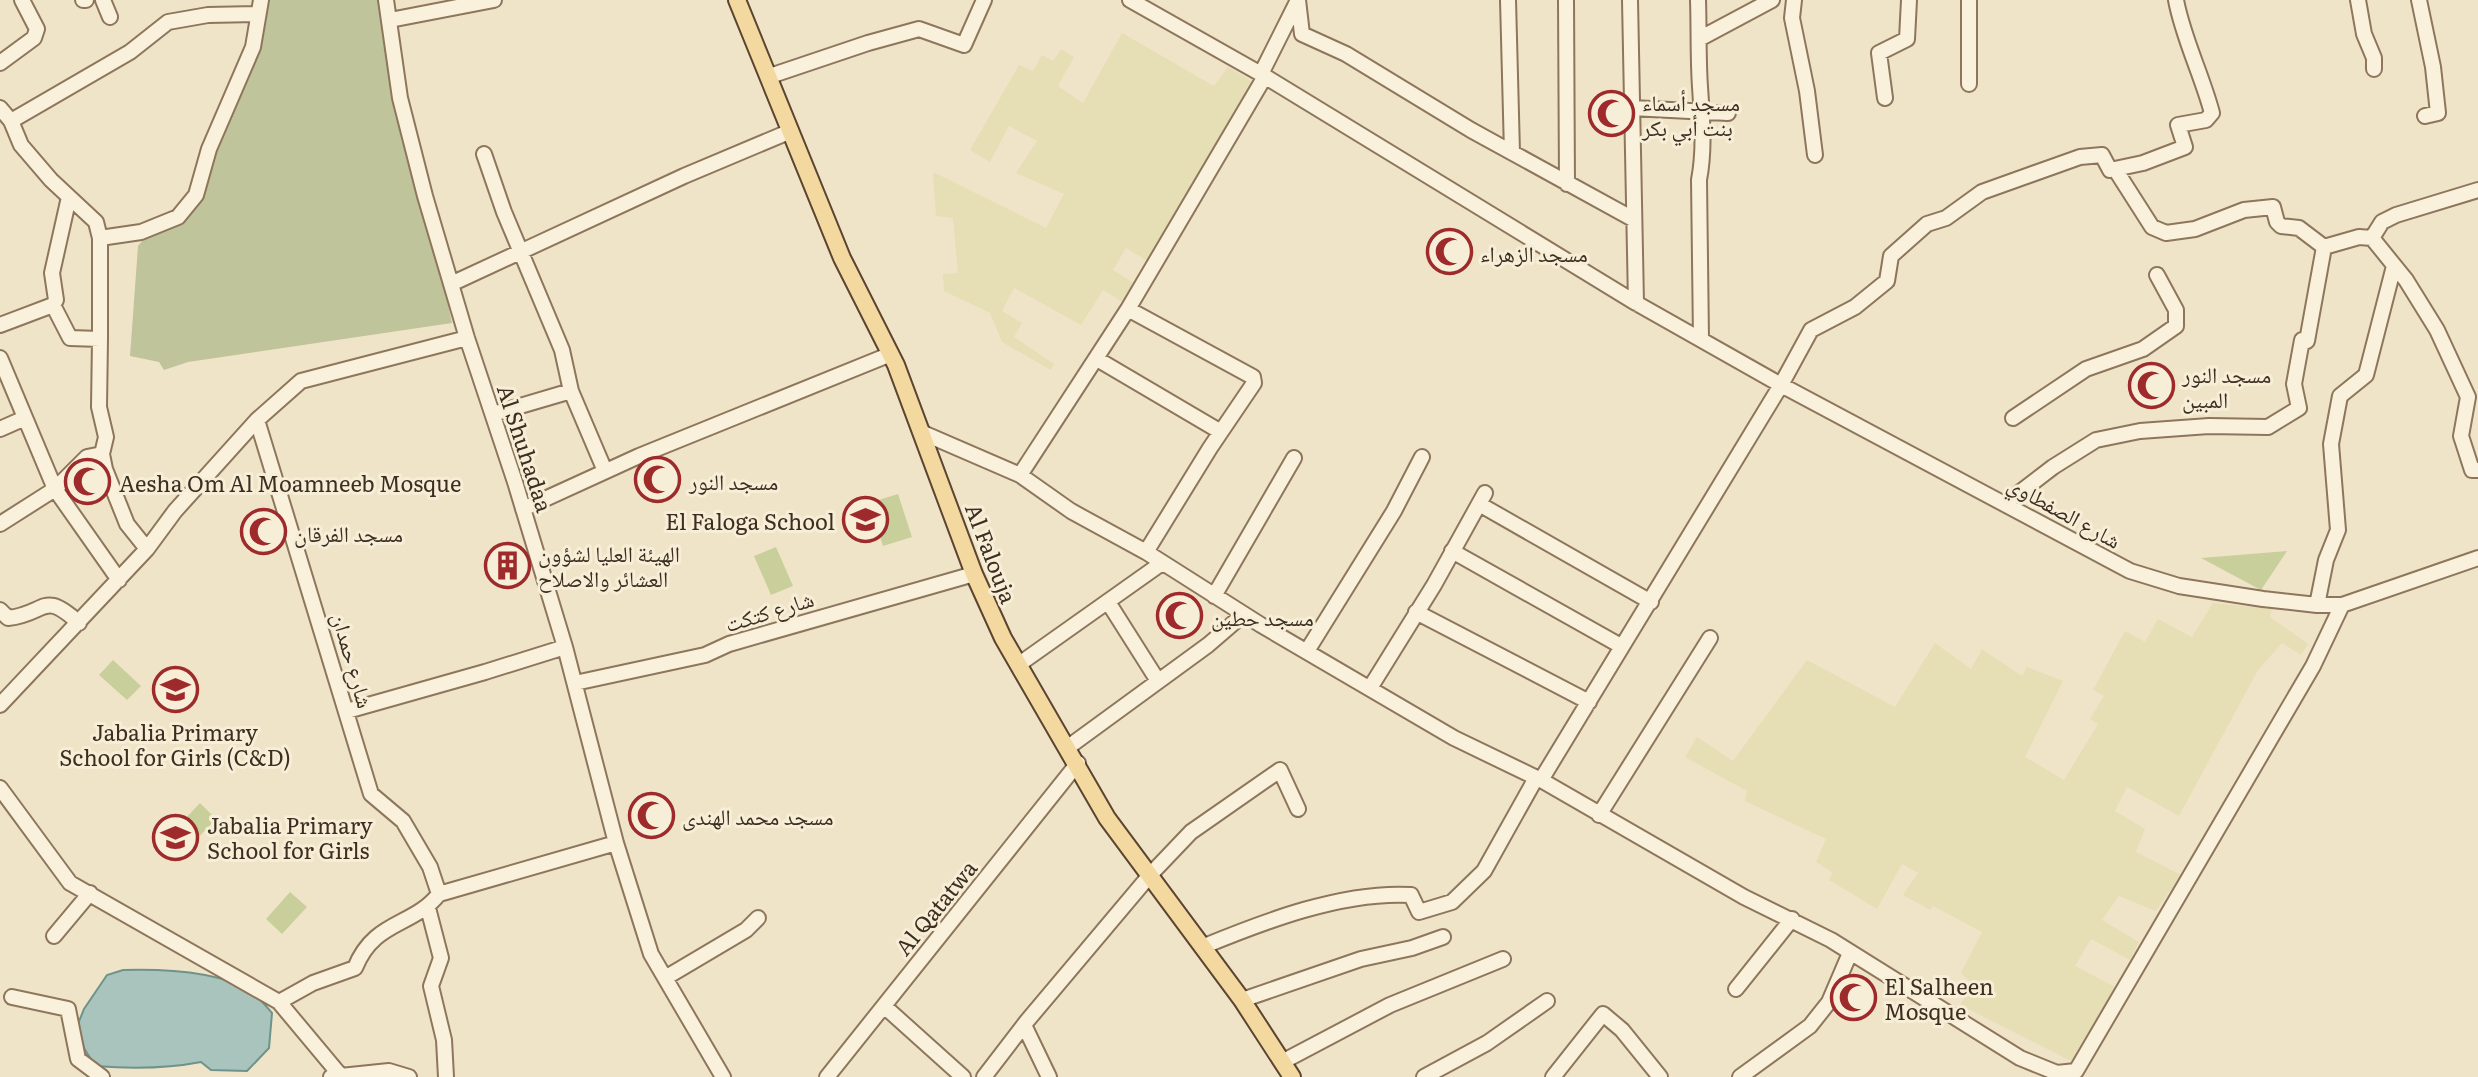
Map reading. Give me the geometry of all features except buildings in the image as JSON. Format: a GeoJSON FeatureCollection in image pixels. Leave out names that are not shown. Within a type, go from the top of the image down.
{"type":"FeatureCollection","features":[{"type":"Feature","properties":{"kind":"main road","name":"Al Falouja"},"geometry":{"type":"LineString","coordinates":[[737,0],[842,258],[891,354],[974,574],[1003,638],[1078,763],[1107,818],[1242,1000],[1292,1077]]}},
{"type":"Feature","properties":{"kind":"street"},"geometry":{"type":"LineString","coordinates":[[0,63],[34,38],[37,29],[22,0]]}},
{"type":"Feature","properties":{"kind":"street"},"geometry":{"type":"LineString","coordinates":[[103,0],[110,17]]}},
{"type":"Feature","properties":{"kind":"street","name":"Al Shuhadaa"},"geometry":{"type":"LineString","coordinates":[[386,0],[400,98],[467,338],[565,647],[616,843],[651,954],[723,1077]]}},
{"type":"Feature","properties":{"kind":"street"},"geometry":{"type":"LineString","coordinates":[[390,20],[494,0]]}},
{"type":"Feature","properties":{"kind":"street"},"geometry":{"type":"LineString","coordinates":[[770,76],[919,29],[964,45],[984,0]]}},
{"type":"Feature","properties":{"kind":"street","name":"شارع الصفطاوي"},"geometry":{"type":"LineString","coordinates":[[1130,0],[1262,76],[1636,303],[1781,385],[2130,571],[2179,586],[2317,605],[2342,605],[2478,558]]}},
{"type":"Feature","properties":{"kind":"street"},"geometry":{"type":"LineString","coordinates":[[1020,475],[1128,309],[1262,76],[1298,0]]}},
{"type":"Feature","properties":{"kind":"street"},"geometry":{"type":"LineString","coordinates":[[1298,0],[1302,34],[1346,54],[1567,184],[1633,219]]}},
{"type":"Feature","properties":{"kind":"street"},"geometry":{"type":"LineString","coordinates":[[1508,0],[1512,152]]}},
{"type":"Feature","properties":{"kind":"street"},"geometry":{"type":"LineString","coordinates":[[1566,0],[1567,184]]}},
{"type":"Feature","properties":{"kind":"street"},"geometry":{"type":"LineString","coordinates":[[1630,0],[1636,303]]}},
{"type":"Feature","properties":{"kind":"street"},"geometry":{"type":"LineString","coordinates":[[1698,0],[1700,88],[1704,113],[1699,180],[1701,339]]}},
{"type":"Feature","properties":{"kind":"street"},"geometry":{"type":"LineString","coordinates":[[1699,39],[1772,0]]}},
{"type":"Feature","properties":{"kind":"street"},"geometry":{"type":"LineString","coordinates":[[1794,0],[1794,29],[1807,91],[1815,155]]}},
{"type":"Feature","properties":{"kind":"street"},"geometry":{"type":"LineString","coordinates":[[1885,98],[1879,53],[1907,39],[1909,0]]}},
{"type":"Feature","properties":{"kind":"street"},"geometry":{"type":"LineString","coordinates":[[1969,0],[1969,84]]}},
{"type":"Feature","properties":{"kind":"street"},"geometry":{"type":"LineString","coordinates":[[1202,947],[1251,927],[1377,895],[1411,895],[1419,912],[1452,902],[1484,871],[1651,602],[1811,330],[1855,307],[1887,281],[1891,256],[1927,224],[1946,218],[1982,192],[2080,157],[2102,155],[2110,170],[2143,163],[2185,147],[2178,125],[2206,120],[2212,113],[2197,62],[2179,19],[2176,0]]}},
{"type":"Feature","properties":{"kind":"street"},"geometry":{"type":"LineString","coordinates":[[2358,0],[2364,34],[2374,58],[2374,69]]}},
{"type":"Feature","properties":{"kind":"street"},"geometry":{"type":"LineString","coordinates":[[2419,0],[2433,67],[2438,113],[2425,116]]}},
{"type":"Feature","properties":{"kind":"street"},"geometry":{"type":"LineString","coordinates":[[11,121],[130,52],[168,22],[260,7],[253,47],[209,149],[196,195],[178,217],[141,232],[100,238]]}},
{"type":"Feature","properties":{"kind":"street"},"geometry":{"type":"LineString","coordinates":[[0,108],[11,121],[21,145],[96,222],[100,238],[99,407],[106,437],[102,454],[127,524],[147,549]]}},
{"type":"Feature","properties":{"kind":"street"},"geometry":{"type":"LineString","coordinates":[[1632,108],[1728,113]]}},
{"type":"Feature","properties":{"kind":"street"},"geometry":{"type":"LineString","coordinates":[[451,284],[684,176],[791,131]]}},
{"type":"Feature","properties":{"kind":"street"},"geometry":{"type":"LineString","coordinates":[[484,154],[521,254],[562,350],[571,391],[605,471]]}},
{"type":"Feature","properties":{"kind":"street"},"geometry":{"type":"LineString","coordinates":[[2115,169],[2152,227],[2166,233],[2195,229],[2244,210],[2273,207],[2281,226],[2299,228],[2324,247]]}},
{"type":"Feature","properties":{"kind":"street"},"geometry":{"type":"LineString","coordinates":[[2372,238],[2382,222],[2396,215],[2478,190]]}},
{"type":"Feature","properties":{"kind":"street"},"geometry":{"type":"LineString","coordinates":[[0,325],[53,305],[56,300],[52,273],[69,197]]}},
{"type":"Feature","properties":{"kind":"street"},"geometry":{"type":"LineString","coordinates":[[2324,247],[2359,237],[2372,238],[2406,280],[2437,330],[2468,397],[2461,436],[2472,470],[2478,470]]}},
{"type":"Feature","properties":{"kind":"street"},"geometry":{"type":"LineString","coordinates":[[2006,503],[2053,467],[2096,440],[2168,429],[2268,427],[2299,408],[2294,384],[2302,340],[2307,341],[2324,247]]}},
{"type":"Feature","properties":{"kind":"street"},"geometry":{"type":"LineString","coordinates":[[2317,605],[2326,560],[2338,530],[2331,444],[2340,396],[2366,375],[2394,266]]}},
{"type":"Feature","properties":{"kind":"street"},"geometry":{"type":"LineString","coordinates":[[2013,418],[2086,369],[2143,349],[2176,326],[2176,310],[2157,275]]}},
{"type":"Feature","properties":{"kind":"street"},"geometry":{"type":"LineString","coordinates":[[53,305],[70,338],[100,339]]}},
{"type":"Feature","properties":{"kind":"street"},"geometry":{"type":"LineString","coordinates":[[1128,309],[1253,377],[1254,383],[1146,552]]}},
{"type":"Feature","properties":{"kind":"street"},"geometry":{"type":"LineString","coordinates":[[0,705],[147,549],[175,511],[257,420],[301,381],[467,338]]}},
{"type":"Feature","properties":{"kind":"street"},"geometry":{"type":"LineString","coordinates":[[523,509],[605,471],[891,354]]}},
{"type":"Feature","properties":{"kind":"street"},"geometry":{"type":"LineString","coordinates":[[0,358],[55,489],[119,580]]}},
{"type":"Feature","properties":{"kind":"street"},"geometry":{"type":"LineString","coordinates":[[1097,359],[1221,432]]}},
{"type":"Feature","properties":{"kind":"street"},"geometry":{"type":"LineString","coordinates":[[493,414],[571,391]]}},
{"type":"Feature","properties":{"kind":"street"},"geometry":{"type":"LineString","coordinates":[[0,429],[25,418]]}},
{"type":"Feature","properties":{"kind":"street","name":"شارع حمدان"},"geometry":{"type":"LineString","coordinates":[[257,420],[371,794],[403,821],[430,867],[439,894]]}},
{"type":"Feature","properties":{"kind":"street"},"geometry":{"type":"LineString","coordinates":[[923,433],[1020,475],[1071,511],[1146,552],[1214,596],[1454,738],[1539,779],[1744,897],[1792,919],[2020,1058],[2057,1073],[2075,1074],[2313,666],[2342,605]]}},
{"type":"Feature","properties":{"kind":"street"},"geometry":{"type":"LineString","coordinates":[[0,524],[55,489],[87,457],[102,454]]}},
{"type":"Feature","properties":{"kind":"street"},"geometry":{"type":"LineString","coordinates":[[1307,651],[1394,511],[1422,457]]}},
{"type":"Feature","properties":{"kind":"street"},"geometry":{"type":"LineString","coordinates":[[1214,596],[1294,458]]}},
{"type":"Feature","properties":{"kind":"street"},"geometry":{"type":"LineString","coordinates":[[1370,688],[1482,499],[1651,602]]}},
{"type":"Feature","properties":{"kind":"street"},"geometry":{"type":"LineString","coordinates":[[1452,551],[1621,646]]}},
{"type":"Feature","properties":{"kind":"street"},"geometry":{"type":"LineString","coordinates":[[1018,665],[1162,563]]}},
{"type":"Feature","properties":{"kind":"street","name":"شارع كتكت"},"geometry":{"type":"LineString","coordinates":[[575,683],[705,655],[729,644],[974,574]]}},
{"type":"Feature","properties":{"kind":"street"},"geometry":{"type":"LineString","coordinates":[[1108,602],[1158,681]]}},
{"type":"Feature","properties":{"kind":"street"},"geometry":{"type":"LineString","coordinates":[[0,610],[8,618],[48,604],[61,606],[79,623]]}},
{"type":"Feature","properties":{"kind":"street"},"geometry":{"type":"LineString","coordinates":[[1416,612],[1589,702]]}},
{"type":"Feature","properties":{"kind":"street"},"geometry":{"type":"LineString","coordinates":[[1067,748],[1208,645],[1244,614]]}},
{"type":"Feature","properties":{"kind":"street"},"geometry":{"type":"LineString","coordinates":[[1599,815],[1710,638]]}},
{"type":"Feature","properties":{"kind":"street"},"geometry":{"type":"LineString","coordinates":[[347,711],[565,647]]}},
{"type":"Feature","properties":{"kind":"street","name":"Al Qatatwa"},"geometry":{"type":"LineString","coordinates":[[827,1077],[1078,763]]}},
{"type":"Feature","properties":{"kind":"street"},"geometry":{"type":"LineString","coordinates":[[984,1077],[1150,875],[1191,832],[1280,770],[1298,809]]}},
{"type":"Feature","properties":{"kind":"street"},"geometry":{"type":"LineString","coordinates":[[0,788],[70,883],[279,1002],[336,1076],[389,1071],[409,1077]]}},
{"type":"Feature","properties":{"kind":"street"},"geometry":{"type":"LineString","coordinates":[[279,1002],[313,983],[355,968],[362,951],[375,937],[428,908],[439,894],[616,843]]}},
{"type":"Feature","properties":{"kind":"street"},"geometry":{"type":"LineString","coordinates":[[54,936],[90,893]]}},
{"type":"Feature","properties":{"kind":"street"},"geometry":{"type":"LineString","coordinates":[[428,908],[441,958],[431,986],[444,1040],[446,1077]]}},
{"type":"Feature","properties":{"kind":"street"},"geometry":{"type":"LineString","coordinates":[[665,978],[746,930],[758,918]]}},
{"type":"Feature","properties":{"kind":"street"},"geometry":{"type":"LineString","coordinates":[[1736,989],[1792,919]]}},
{"type":"Feature","properties":{"kind":"street"},"geometry":{"type":"LineString","coordinates":[[1242,1000],[1361,959],[1412,948],[1443,937]]}},
{"type":"Feature","properties":{"kind":"street"},"geometry":{"type":"LineString","coordinates":[[1740,1077],[1810,1026],[1829,1002],[1850,953]]}},
{"type":"Feature","properties":{"kind":"street"},"geometry":{"type":"LineString","coordinates":[[1282,1062],[1390,1005],[1503,959]]}},
{"type":"Feature","properties":{"kind":"street"},"geometry":{"type":"LineString","coordinates":[[12,997],[68,1009],[78,1059],[102,1077]]}},
{"type":"Feature","properties":{"kind":"street"},"geometry":{"type":"LineString","coordinates":[[1424,1077],[1487,1043],[1547,1001]]}},
{"type":"Feature","properties":{"kind":"street"},"geometry":{"type":"LineString","coordinates":[[884,1006],[963,1077]]}},
{"type":"Feature","properties":{"kind":"street"},"geometry":{"type":"LineString","coordinates":[[1553,1077],[1603,1014],[1622,1030],[1660,1077]]}},
{"type":"Feature","properties":{"kind":"street"},"geometry":{"type":"LineString","coordinates":[[1024,1025],[1049,1077]]}},
{"type":"Feature","properties":{"kind":"shaded area"},"geometry":{"type":"Polygon","coordinates":[[[1122,33],[1214,86],[1228,67],[1256,84],[1149,262],[1126,248],[1113,270],[1135,284],[1124,303],[1103,290],[1081,325],[1014,288],[1002,311],[1022,323],[1014,337],[1054,364],[1051,370],[1002,342],[990,313],[944,291],[943,274],[958,273],[953,218],[936,216],[933,172],[1046,228],[1064,194],[1016,173],[1037,141],[1009,126],[990,162],[970,150],[1019,65],[1033,71],[1042,55],[1053,61],[1061,49],[1074,57],[1058,86],[1083,103],[1122,33]]]}},
{"type":"Feature","properties":{"kind":"shaded area"},"geometry":{"type":"Polygon","coordinates":[[[2213,603],[2272,609],[2270,617],[2308,644],[2301,655],[2282,643],[2258,670],[2179,816],[2127,787],[2115,811],[2145,829],[2136,852],[2181,875],[2156,911],[2119,896],[2102,920],[2139,942],[2130,960],[2091,939],[2075,966],[2115,987],[2071,1061],[1960,1005],[1973,984],[1961,973],[1982,932],[1933,906],[1930,910],[1903,895],[1918,873],[1902,864],[1877,909],[1829,880],[1833,873],[1816,862],[1826,839],[1745,801],[1747,791],[1685,757],[1697,737],[1733,761],[1807,660],[1895,707],[1935,643],[1971,669],[1982,649],[2022,676],[2027,667],[2063,681],[2025,757],[2064,780],[2098,724],[2090,719],[2104,696],[2093,690],[2125,631],[2145,642],[2158,619],[2192,637],[2213,603]]]}},
{"type":"Feature","properties":{"kind":"green space"},"geometry":{"type":"Polygon","coordinates":[[[267,0],[385,0],[452,323],[188,362],[164,370],[159,362],[130,356],[138,246],[151,231],[178,222],[259,53],[267,0]]]}},
{"type":"Feature","properties":{"kind":"green space"},"geometry":{"type":"Polygon","coordinates":[[[898,494],[912,537],[883,546],[869,503],[898,494]]]}},
{"type":"Feature","properties":{"kind":"green space"},"geometry":{"type":"Polygon","coordinates":[[[776,547],[793,586],[771,595],[754,556],[776,547]]]}},
{"type":"Feature","properties":{"kind":"green space"},"geometry":{"type":"Polygon","coordinates":[[[2287,551],[2261,590],[2201,558],[2287,551]]]}},
{"type":"Feature","properties":{"kind":"green space"},"geometry":{"type":"Polygon","coordinates":[[[113,660],[141,686],[127,700],[99,675],[113,660]]]}},
{"type":"Feature","properties":{"kind":"green space"},"geometry":{"type":"Polygon","coordinates":[[[200,803],[216,819],[186,850],[170,835],[200,803]]]}},
{"type":"Feature","properties":{"kind":"green space"},"geometry":{"type":"Polygon","coordinates":[[[290,892],[307,907],[282,934],[266,919],[290,892]]]}},
{"type":"Feature","properties":{"kind":"water"},"geometry":{"type":"Polygon","coordinates":[[[123,970],[205,975],[249,990],[272,1013],[269,1048],[247,1071],[211,1070],[201,1062],[148,1068],[95,1066],[84,1048],[78,1024],[84,1009],[107,975],[123,970]]]}},
{"type":"Feature","properties":{"kind":"place","name":"مسجد أسماء بنت أبي بكر"},"geometry":{"type":"Point","coordinates":[1611,114]}},
{"type":"Feature","properties":{"kind":"place","name":"مسجد الزهراء"},"geometry":{"type":"Point","coordinates":[1449,252]}},
{"type":"Feature","properties":{"kind":"place","name":"مسجد النور المبين"},"geometry":{"type":"Point","coordinates":[2151,386]}},
{"type":"Feature","properties":{"kind":"place","name":"مسجد النور"},"geometry":{"type":"Point","coordinates":[658,480]}},
{"type":"Feature","properties":{"kind":"place","name":"Aesha Om Al Moamneeb Mosque"},"geometry":{"type":"Point","coordinates":[88,482]}},
{"type":"Feature","properties":{"kind":"place","name":"El Faloga School"},"geometry":{"type":"Point","coordinates":[866,520]}},
{"type":"Feature","properties":{"kind":"place","name":"مسجد الفرقان"},"geometry":{"type":"Point","coordinates":[263,532]}},
{"type":"Feature","properties":{"kind":"place","name":"الهيئة العليا لشؤون العشائر والاصلاح"},"geometry":{"type":"Point","coordinates":[507,565]}},
{"type":"Feature","properties":{"kind":"place","name":"مسجد حطين"},"geometry":{"type":"Point","coordinates":[1180,616]}},
{"type":"Feature","properties":{"kind":"place","name":"Jabalia Primary School for Girls (C&D)"},"geometry":{"type":"Point","coordinates":[175,690]}},
{"type":"Feature","properties":{"kind":"place","name":"مسجد محمد الهندى"},"geometry":{"type":"Point","coordinates":[651,815]}},
{"type":"Feature","properties":{"kind":"place","name":"Jabalia Primary School for Girls"},"geometry":{"type":"Point","coordinates":[176,837]}},
{"type":"Feature","properties":{"kind":"place","name":"El Salheen Mosque"},"geometry":{"type":"Point","coordinates":[1853,998]}}]}
